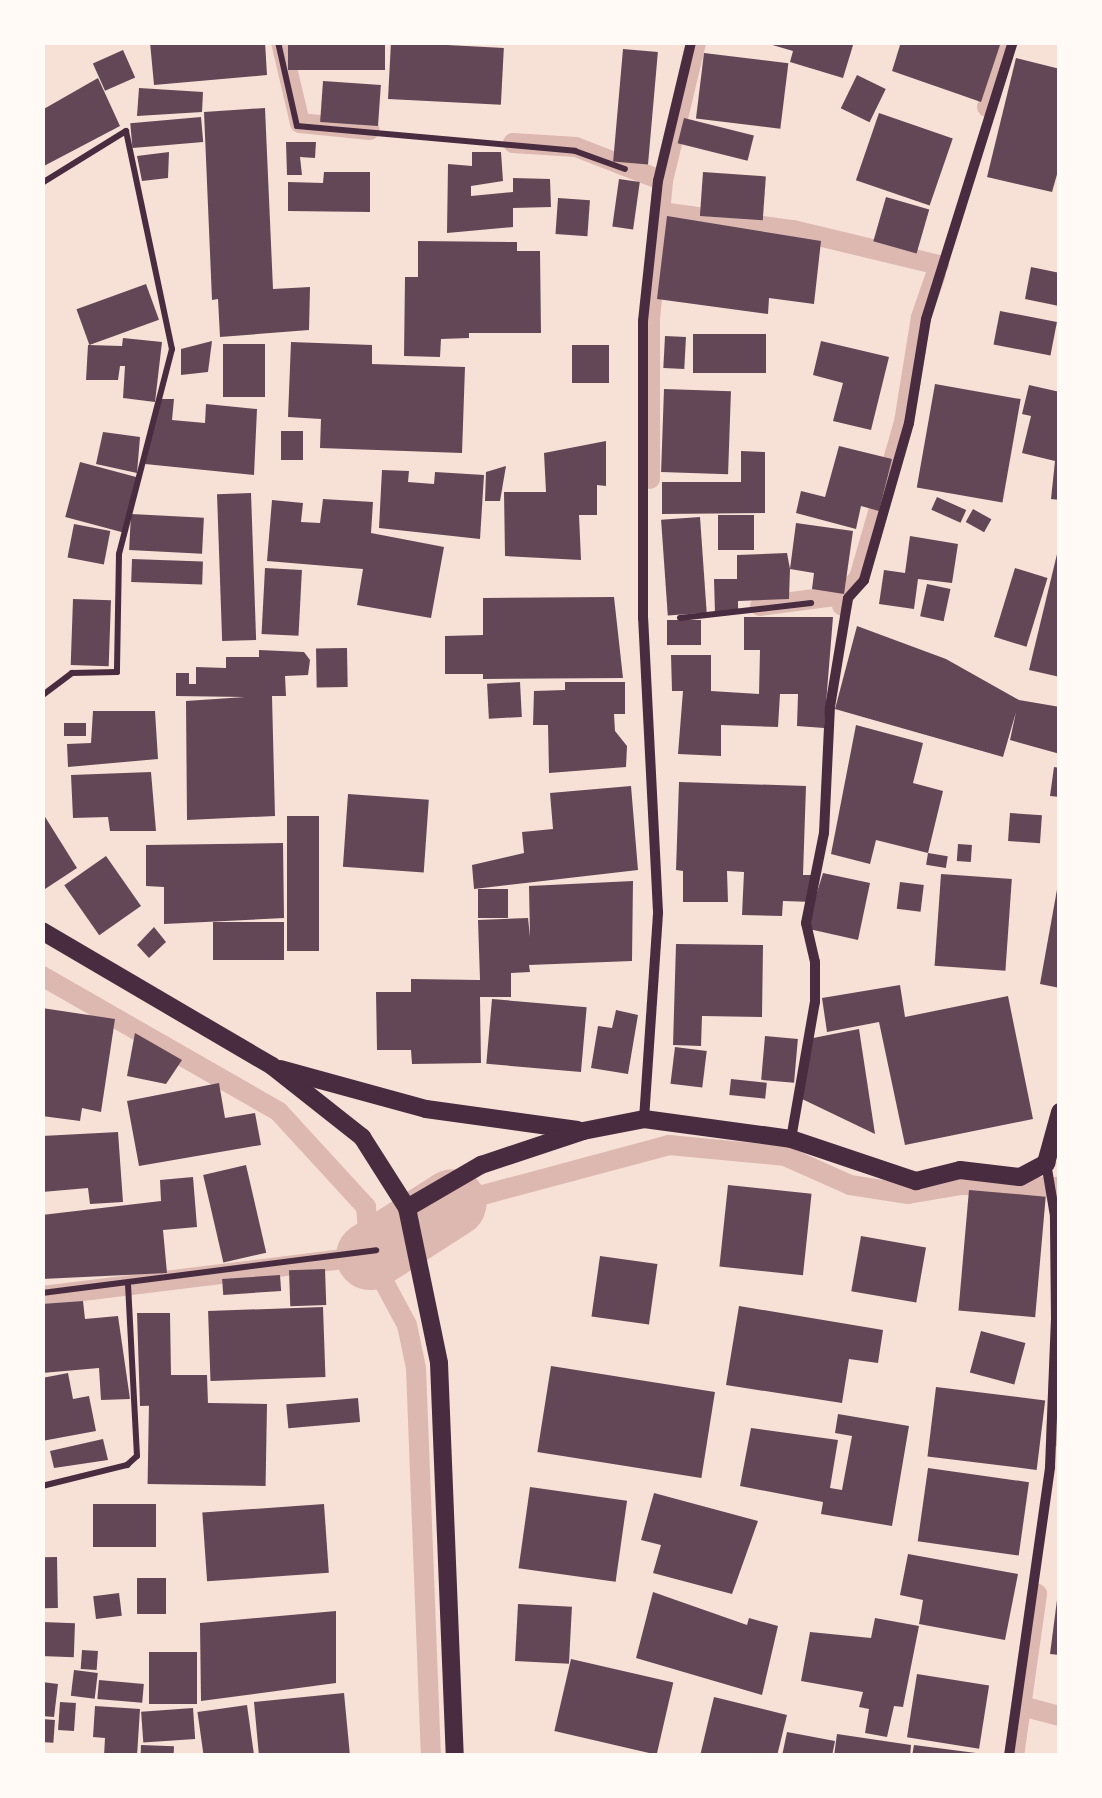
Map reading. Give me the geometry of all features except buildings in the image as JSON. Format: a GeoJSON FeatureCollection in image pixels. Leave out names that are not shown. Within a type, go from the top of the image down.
{"type":"FeatureCollection","features":[{"type":"Feature","properties":{"kind":"street"},"geometry":{"type":"LineString","coordinates":[[644,1119],[658,912],[643,618],[643,321],[658,182],[691,42]]}},
{"type":"Feature","properties":{"kind":"street"},"geometry":{"type":"LineString","coordinates":[[791,1138],[814,1002],[815,962],[806,923],[824,833],[830,706],[848,598],[868,565],[910,423],[926,319],[1013,42]]}},
{"type":"Feature","properties":{"kind":"street"},"geometry":{"type":"LineString","coordinates":[[42,931],[272,1066],[362,1138],[406,1208],[417,1245],[439,1363],[455,1756]]}},
{"type":"Feature","properties":{"kind":"street"},"geometry":{"type":"LineString","coordinates":[[272,1066],[426,1109],[583,1131]]}},
{"type":"Feature","properties":{"kind":"street"},"geometry":{"type":"LineString","coordinates":[[1009,1756],[1050,1467],[1056,1320],[1046,1163],[1060,1112]]}},
{"type":"Feature","properties":{"kind":"street"},"geometry":{"type":"LineString","coordinates":[[406,1208],[480,1165],[583,1131],[644,1119],[791,1138],[916,1181],[960,1170],[1020,1177],[1046,1163]]}},
{"type":"Feature","properties":{"kind":"path"},"geometry":{"type":"LineString","coordinates":[[278,42],[297,126],[575,150],[658,182]]}},
{"type":"Feature","properties":{"kind":"path"},"geometry":{"type":"LineString","coordinates":[[42,183],[126,131],[172,349],[119,554],[117,672],[72,673],[42,696]]}},
{"type":"Feature","properties":{"kind":"path"},"geometry":{"type":"LineString","coordinates":[[643,618],[711,617],[848,598]]}},
{"type":"Feature","properties":{"kind":"path"},"geometry":{"type":"LineString","coordinates":[[42,1293],[417,1245]]}},
{"type":"Feature","properties":{"kind":"path"},"geometry":{"type":"LineString","coordinates":[[42,1486],[127,1465],[137,1456],[128,1283]]}},
{"type":"Feature","properties":{"kind":"waterway"},"geometry":{"type":"LineString","coordinates":[[281,42],[300,123],[370,130]]}},
{"type":"Feature","properties":{"kind":"waterway"},"geometry":{"type":"LineString","coordinates":[[650,479],[650,319],[663,181],[696,42]]}},
{"type":"Feature","properties":{"kind":"waterway"},"geometry":{"type":"LineString","coordinates":[[987,107],[1007,42]]}},
{"type":"Feature","properties":{"kind":"waterway"},"geometry":{"type":"LineString","coordinates":[[513,143],[576,147],[663,181]]}},
{"type":"Feature","properties":{"kind":"waterway"},"geometry":{"type":"LineString","coordinates":[[661,212],[793,230],[939,265]]}},
{"type":"Feature","properties":{"kind":"waterway"},"geometry":{"type":"LineString","coordinates":[[844,595],[859,578],[904,422],[921,317],[936,274]]}},
{"type":"Feature","properties":{"kind":"waterway"},"geometry":{"type":"LineString","coordinates":[[760,606],[844,595],[842,606]]}},
{"type":"Feature","properties":{"kind":"waterway"},"geometry":{"type":"LineString","coordinates":[[42,976],[279,1112],[366,1207],[370,1256],[407,1325],[416,1368],[431,1756]]}},
{"type":"Feature","properties":{"kind":"waterway"},"geometry":{"type":"LineString","coordinates":[[453,1203],[669,1145],[785,1156],[850,1185],[908,1194],[961,1185],[1060,1187]]}},
{"type":"Feature","properties":{"kind":"waterway"},"geometry":{"type":"LineString","coordinates":[[370,1256],[453,1203]]}},
{"type":"Feature","properties":{"kind":"waterway"},"geometry":{"type":"LineString","coordinates":[[42,1296],[370,1256]]}},
{"type":"Feature","properties":{"kind":"waterway"},"geometry":{"type":"LineString","coordinates":[[1056,1436],[1060,1360]]}},
{"type":"Feature","properties":{"kind":"waterway"},"geometry":{"type":"LineString","coordinates":[[1014,1756],[1037,1594]]}},
{"type":"Feature","properties":{"kind":"waterway"},"geometry":{"type":"LineString","coordinates":[[1022,1706],[1060,1716]]}}]}
